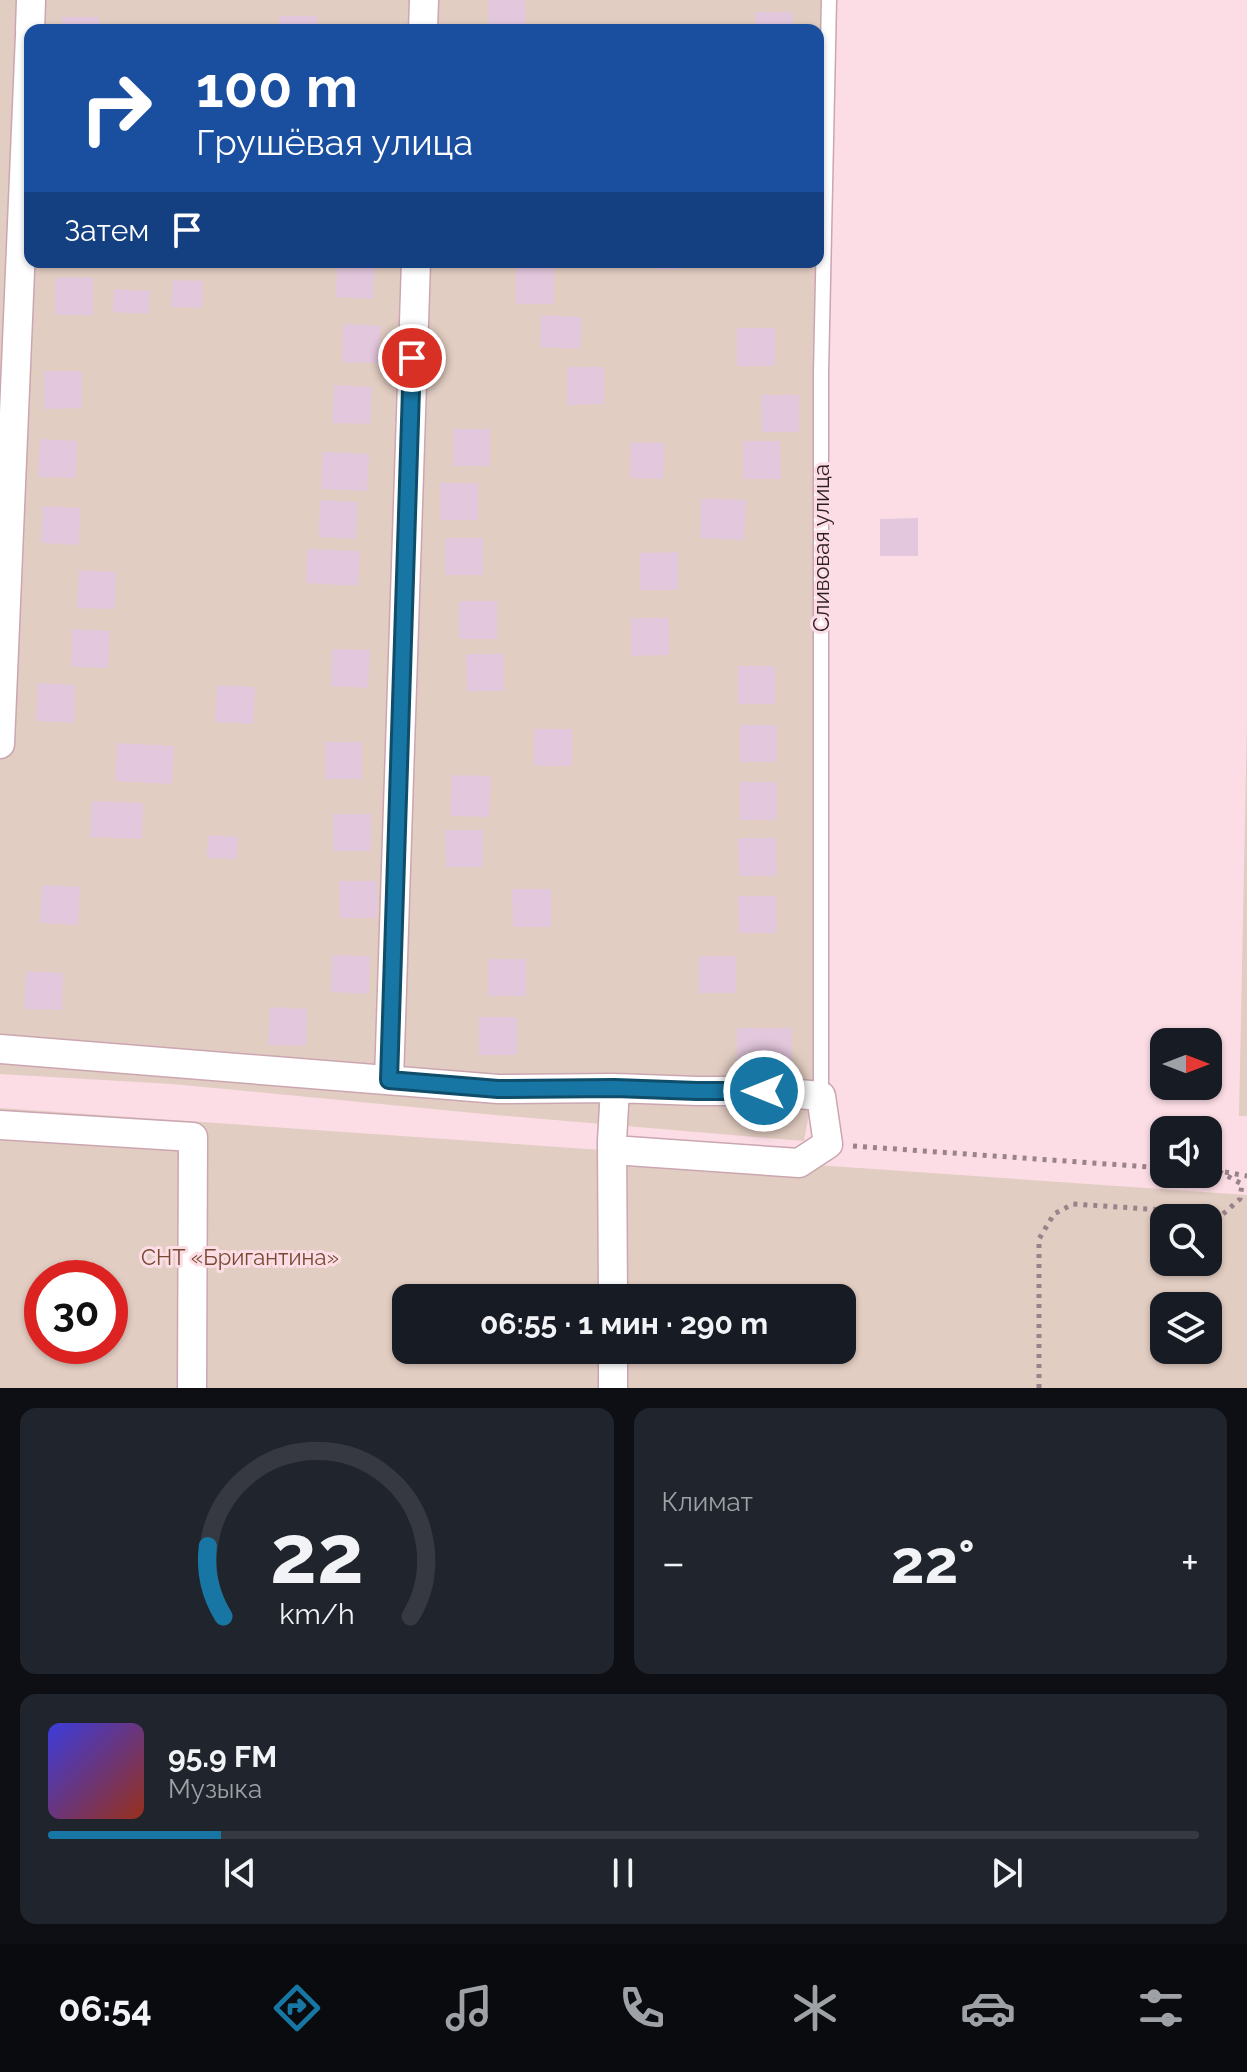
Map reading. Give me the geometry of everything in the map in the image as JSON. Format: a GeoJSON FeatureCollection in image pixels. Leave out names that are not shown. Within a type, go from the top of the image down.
{"type":"FeatureCollection","features":[{"type":"Feature","properties":{"kind":"street"},"geometry":{"type":"LineString","coordinates":[[30,24],[31,0]]}},
{"type":"Feature","properties":{"kind":"street"},"geometry":{"type":"LineString","coordinates":[[423,24],[424,0]]}},
{"type":"Feature","properties":{"kind":"street"},"geometry":{"type":"LineString","coordinates":[[0,744],[24,174]]}},
{"type":"Feature","properties":{"kind":"street"},"geometry":{"type":"LineString","coordinates":[[389,1080],[416,268]]}},
{"type":"Feature","properties":{"kind":"street"},"geometry":{"type":"LineString","coordinates":[[0,1049],[498,1089],[764,1091],[821,1096],[828,1144],[799,1163],[613,1150]]}},
{"type":"Feature","properties":{"kind":"street"},"geometry":{"type":"LineString","coordinates":[[613,1284],[612,1141],[615,1088]]}},
{"type":"Feature","properties":{"kind":"street"},"geometry":{"type":"LineString","coordinates":[[0,1125],[193,1137],[192,1388]]}},
{"type":"Feature","properties":{"kind":"street"},"geometry":{"type":"LineString","coordinates":[[613,1364],[613,1388]]}},
{"type":"Feature","properties":{"kind":"lane","name":"Сливовая улица"},"geometry":{"type":"LineString","coordinates":[[824,233],[829,0]]}},
{"type":"Feature","properties":{"kind":"lane","name":"Сливовая улица"},"geometry":{"type":"LineString","coordinates":[[821,1096],[823,268]]}},
{"type":"Feature","properties":{"kind":"path"},"geometry":{"type":"LineString","coordinates":[[828,1144],[1150,1166]]}},
{"type":"Feature","properties":{"kind":"path"},"geometry":{"type":"LineString","coordinates":[[1222,1172],[1247,1176]]}},
{"type":"Feature","properties":{"kind":"path"},"geometry":{"type":"LineString","coordinates":[[1039,1388],[1039,1239],[1054,1214],[1073,1204],[1223,1214],[1240,1199],[1242,1184],[1222,1173]]}},
{"type":"Feature","properties":{"kind":"green space"},"geometry":{"type":"Polygon","coordinates":[[[0,0],[830,0],[827,76],[829,1004],[804,1141],[172,1084],[0,1074],[0,0]]]}},
{"type":"Feature","properties":{"kind":"green space"},"geometry":{"type":"Polygon","coordinates":[[[1247,720],[1247,1116],[1239,1116],[1247,720]]]}},
{"type":"Feature","properties":{"kind":"green space","name":"СНТ «Бригантина»"},"geometry":{"type":"Polygon","coordinates":[[[0,1108],[1247,1195],[1247,1388],[0,1388],[0,1108]]]}},
{"type":"Feature","properties":{"kind":"building"},"geometry":{"type":"Polygon","coordinates":[[[488,0],[525,0],[526,24],[488,24],[488,0]]]}},
{"type":"Feature","properties":{"kind":"building"},"geometry":{"type":"Polygon","coordinates":[[[755,12],[793,12],[793,24],[756,24],[755,12]]]}},
{"type":"Feature","properties":{"kind":"building"},"geometry":{"type":"Polygon","coordinates":[[[279,16],[317,16],[317,24],[279,24],[279,16]]]}},
{"type":"Feature","properties":{"kind":"building"},"geometry":{"type":"Polygon","coordinates":[[[62,17],[99,17],[100,24],[62,24],[62,17]]]}},
{"type":"Feature","properties":{"kind":"building"},"geometry":{"type":"Polygon","coordinates":[[[337,268],[375,268],[373,299],[336,297],[337,268]]]}},
{"type":"Feature","properties":{"kind":"building"},"geometry":{"type":"Polygon","coordinates":[[[516,268],[554,268],[554,304],[516,304],[516,268]]]}},
{"type":"Feature","properties":{"kind":"building"},"geometry":{"type":"Polygon","coordinates":[[[93,277],[93,315],[55,315],[55,278],[93,277]]]}},
{"type":"Feature","properties":{"kind":"building"},"geometry":{"type":"Polygon","coordinates":[[[173,280],[203,281],[202,308],[171,307],[173,280]]]}},
{"type":"Feature","properties":{"kind":"building"},"geometry":{"type":"Polygon","coordinates":[[[114,289],[150,291],[149,314],[113,312],[114,289]]]}},
{"type":"Feature","properties":{"kind":"building"},"geometry":{"type":"Polygon","coordinates":[[[541,315],[582,317],[580,349],[540,347],[541,315]]]}},
{"type":"Feature","properties":{"kind":"building"},"geometry":{"type":"Polygon","coordinates":[[[343,324],[381,326],[379,363],[342,362],[343,324]]]}},
{"type":"Feature","properties":{"kind":"building"},"geometry":{"type":"Polygon","coordinates":[[[737,328],[775,328],[775,366],[737,366],[737,328]]]}},
{"type":"Feature","properties":{"kind":"building"},"geometry":{"type":"Polygon","coordinates":[[[567,367],[604,367],[604,404],[567,405],[567,367]]]}},
{"type":"Feature","properties":{"kind":"building"},"geometry":{"type":"Polygon","coordinates":[[[44,371],[82,371],[82,408],[44,409],[44,371]]]}},
{"type":"Feature","properties":{"kind":"building"},"geometry":{"type":"Polygon","coordinates":[[[334,385],[372,387],[370,424],[332,423],[334,385]]]}},
{"type":"Feature","properties":{"kind":"building"},"geometry":{"type":"Polygon","coordinates":[[[761,395],[799,395],[799,432],[762,432],[761,395]]]}},
{"type":"Feature","properties":{"kind":"building"},"geometry":{"type":"Polygon","coordinates":[[[453,429],[490,429],[490,466],[453,466],[453,429]]]}},
{"type":"Feature","properties":{"kind":"building"},"geometry":{"type":"Polygon","coordinates":[[[40,439],[77,441],[76,478],[38,477],[40,439]]]}},
{"type":"Feature","properties":{"kind":"building"},"geometry":{"type":"Polygon","coordinates":[[[743,441],[780,441],[781,479],[743,479],[743,441]]]}},
{"type":"Feature","properties":{"kind":"building"},"geometry":{"type":"Polygon","coordinates":[[[631,442],[665,443],[663,479],[630,478],[631,442]]]}},
{"type":"Feature","properties":{"kind":"building"},"geometry":{"type":"Polygon","coordinates":[[[323,452],[369,454],[367,491],[321,489],[323,452]]]}},
{"type":"Feature","properties":{"kind":"building"},"geometry":{"type":"Polygon","coordinates":[[[440,483],[478,483],[478,520],[440,520],[440,483]]]}},
{"type":"Feature","properties":{"kind":"building"},"geometry":{"type":"Polygon","coordinates":[[[701,498],[746,500],[744,540],[700,538],[701,498]]]}},
{"type":"Feature","properties":{"kind":"building"},"geometry":{"type":"Polygon","coordinates":[[[320,500],[358,502],[356,539],[319,537],[320,500]]]}},
{"type":"Feature","properties":{"kind":"building"},"geometry":{"type":"Polygon","coordinates":[[[43,506],[80,508],[79,545],[41,543],[43,506]]]}},
{"type":"Feature","properties":{"kind":"building"},"geometry":{"type":"Polygon","coordinates":[[[918,518],[918,556],[880,556],[880,519],[918,518]]]}},
{"type":"Feature","properties":{"kind":"building"},"geometry":{"type":"Polygon","coordinates":[[[445,538],[483,538],[483,575],[445,575],[445,538]]]}},
{"type":"Feature","properties":{"kind":"building"},"geometry":{"type":"Polygon","coordinates":[[[307,549],[360,551],[358,586],[306,583],[307,549]]]}},
{"type":"Feature","properties":{"kind":"building"},"geometry":{"type":"Polygon","coordinates":[[[678,552],[678,590],[640,590],[640,553],[678,552]]]}},
{"type":"Feature","properties":{"kind":"building"},"geometry":{"type":"Polygon","coordinates":[[[79,570],[116,572],[115,609],[77,608],[79,570]]]}},
{"type":"Feature","properties":{"kind":"building"},"geometry":{"type":"Polygon","coordinates":[[[459,601],[497,601],[497,639],[459,639],[459,601]]]}},
{"type":"Feature","properties":{"kind":"building"},"geometry":{"type":"Polygon","coordinates":[[[631,618],[669,618],[669,655],[631,656],[631,618]]]}},
{"type":"Feature","properties":{"kind":"building"},"geometry":{"type":"Polygon","coordinates":[[[72,629],[110,631],[108,668],[71,667],[72,629]]]}},
{"type":"Feature","properties":{"kind":"building"},"geometry":{"type":"Polygon","coordinates":[[[332,649],[370,650],[368,688],[331,686],[332,649]]]}},
{"type":"Feature","properties":{"kind":"building"},"geometry":{"type":"Polygon","coordinates":[[[466,654],[504,654],[504,691],[467,691],[466,654]]]}},
{"type":"Feature","properties":{"kind":"building"},"geometry":{"type":"Polygon","coordinates":[[[738,666],[775,666],[775,704],[738,704],[738,666]]]}},
{"type":"Feature","properties":{"kind":"building"},"geometry":{"type":"Polygon","coordinates":[[[38,683],[75,685],[74,723],[36,721],[38,683]]]}},
{"type":"Feature","properties":{"kind":"building"},"geometry":{"type":"Polygon","coordinates":[[[217,685],[255,687],[253,724],[215,722],[217,685]]]}},
{"type":"Feature","properties":{"kind":"building"},"geometry":{"type":"Polygon","coordinates":[[[740,725],[777,725],[777,762],[740,762],[740,725]]]}},
{"type":"Feature","properties":{"kind":"building"},"geometry":{"type":"Polygon","coordinates":[[[534,729],[572,729],[572,766],[534,766],[534,729]]]}},
{"type":"Feature","properties":{"kind":"building"},"geometry":{"type":"Polygon","coordinates":[[[325,742],[362,742],[362,779],[325,779],[325,742]]]}},
{"type":"Feature","properties":{"kind":"building"},"geometry":{"type":"Polygon","coordinates":[[[117,743],[174,746],[172,784],[115,781],[117,743]]]}},
{"type":"Feature","properties":{"kind":"building"},"geometry":{"type":"Polygon","coordinates":[[[452,775],[491,776],[489,817],[450,816],[452,775]]]}},
{"type":"Feature","properties":{"kind":"building"},"geometry":{"type":"Polygon","coordinates":[[[740,782],[777,782],[777,820],[740,820],[740,782]]]}},
{"type":"Feature","properties":{"kind":"building"},"geometry":{"type":"Polygon","coordinates":[[[92,801],[143,803],[142,839],[90,837],[92,801]]]}},
{"type":"Feature","properties":{"kind":"building"},"geometry":{"type":"Polygon","coordinates":[[[333,814],[371,814],[371,851],[333,851],[333,814]]]}},
{"type":"Feature","properties":{"kind":"building"},"geometry":{"type":"Polygon","coordinates":[[[445,830],[483,830],[483,867],[446,867],[445,830]]]}},
{"type":"Feature","properties":{"kind":"building"},"geometry":{"type":"Polygon","coordinates":[[[208,835],[238,837],[237,859],[207,858],[208,835]]]}},
{"type":"Feature","properties":{"kind":"building"},"geometry":{"type":"Polygon","coordinates":[[[738,838],[776,838],[777,876],[739,876],[738,838]]]}},
{"type":"Feature","properties":{"kind":"building"},"geometry":{"type":"Polygon","coordinates":[[[339,881],[377,881],[377,918],[340,918],[339,881]]]}},
{"type":"Feature","properties":{"kind":"building"},"geometry":{"type":"Polygon","coordinates":[[[42,885],[80,887],[78,925],[40,923],[42,885]]]}},
{"type":"Feature","properties":{"kind":"building"},"geometry":{"type":"Polygon","coordinates":[[[512,889],[551,889],[551,927],[513,927],[512,889]]]}},
{"type":"Feature","properties":{"kind":"building"},"geometry":{"type":"Polygon","coordinates":[[[738,896],[776,896],[777,933],[739,933],[738,896]]]}},
{"type":"Feature","properties":{"kind":"building"},"geometry":{"type":"Polygon","coordinates":[[[332,955],[370,956],[369,994],[331,992],[332,955]]]}},
{"type":"Feature","properties":{"kind":"building"},"geometry":{"type":"Polygon","coordinates":[[[699,956],[736,956],[736,993],[699,993],[699,956]]]}},
{"type":"Feature","properties":{"kind":"building"},"geometry":{"type":"Polygon","coordinates":[[[488,959],[526,959],[526,996],[488,996],[488,959]]]}},
{"type":"Feature","properties":{"kind":"building"},"geometry":{"type":"Polygon","coordinates":[[[26,971],[63,973],[62,1010],[24,1009],[26,971]]]}},
{"type":"Feature","properties":{"kind":"building"},"geometry":{"type":"Polygon","coordinates":[[[270,1007],[307,1009],[306,1046],[268,1045],[270,1007]]]}},
{"type":"Feature","properties":{"kind":"building"},"geometry":{"type":"Polygon","coordinates":[[[479,1017],[517,1017],[517,1055],[479,1055],[479,1017]]]}},
{"type":"Feature","properties":{"kind":"building"},"geometry":{"type":"Polygon","coordinates":[[[737,1028],[792,1028],[792,1066],[737,1066],[737,1028]]]}},
{"type":"Feature","properties":{"kind":"route"},"geometry":{"type":"LineString","coordinates":[[412,358],[389,1080],[498,1089],[764,1091]]}}]}
